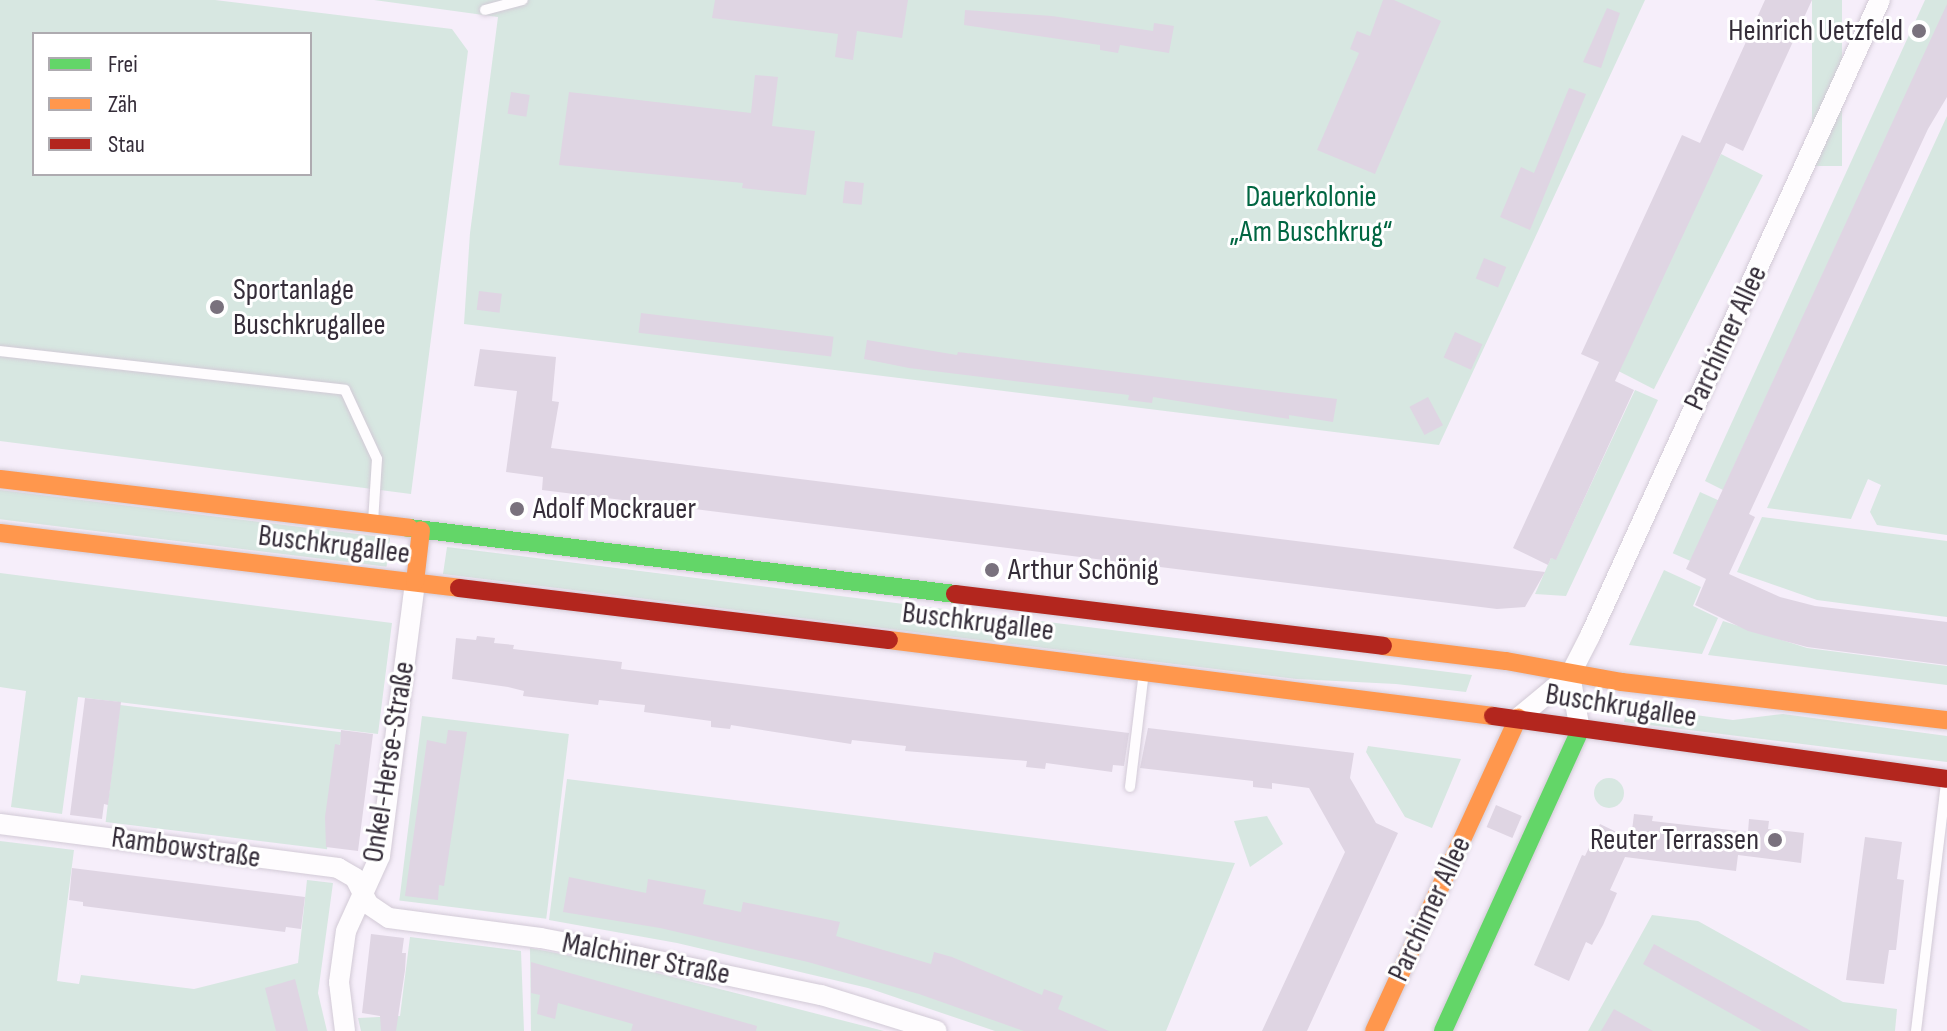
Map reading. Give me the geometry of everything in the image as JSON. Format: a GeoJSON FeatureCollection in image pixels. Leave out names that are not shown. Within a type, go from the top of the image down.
{"type":"FeatureCollection","features":[{"type":"Feature","properties":{"kind":"main road","name":"Buschkrugallee"},"geometry":{"type":"LineString","coordinates":[[0,479],[1506,661],[1570,675],[1947,720]]}},
{"type":"Feature","properties":{"kind":"main road"},"geometry":{"type":"LineString","coordinates":[[415,582],[421,530]]}},
{"type":"Feature","properties":{"kind":"main road","name":"Buschkrugallee"},"geometry":{"type":"LineString","coordinates":[[0,533],[1144,670],[1518,718],[1580,730],[1947,779]]}},
{"type":"Feature","properties":{"kind":"main road","name":"Parchimer Allee"},"geometry":{"type":"LineString","coordinates":[[1374,1031],[1518,718]]}},
{"type":"Feature","properties":{"kind":"main road","name":"Parchimer Allee"},"geometry":{"type":"LineString","coordinates":[[1443,1031],[1580,730]]}},
{"type":"Feature","properties":{"kind":"street","name":"Parchimer Allee"},"geometry":{"type":"LineString","coordinates":[[1518,718],[1570,675],[1880,0]]}},
{"type":"Feature","properties":{"kind":"street","name":"Onkel-Herse-Straße"},"geometry":{"type":"LineString","coordinates":[[345,1031],[339,982],[346,931],[380,856],[415,582]]}},
{"type":"Feature","properties":{"kind":"street"},"geometry":{"type":"LineString","coordinates":[[1570,675],[1580,730]]}},
{"type":"Feature","properties":{"kind":"street","name":"Rambowstraße"},"geometry":{"type":"LineString","coordinates":[[0,824],[338,868],[355,878],[362,891]]}},
{"type":"Feature","properties":{"kind":"street","name":"Malchiner Straße"},"geometry":{"type":"LineString","coordinates":[[362,891],[368,904],[389,918],[541,938],[640,957],[821,995],[937,1031]]}},
{"type":"Feature","properties":{"kind":"lane"},"geometry":{"type":"LineString","coordinates":[[485,10],[523,0]]}},
{"type":"Feature","properties":{"kind":"lane"},"geometry":{"type":"LineString","coordinates":[[0,351],[345,390],[377,459],[373,524]]}},
{"type":"Feature","properties":{"kind":"lane"},"geometry":{"type":"LineString","coordinates":[[1130,787],[1144,670]]}},
{"type":"Feature","properties":{"kind":"lane"},"geometry":{"type":"LineString","coordinates":[[1916,1031],[1947,779]]}},
{"type":"Feature","properties":{"kind":"green space","name":"Sportanlage Buschkrugallee"},"geometry":{"type":"Polygon","coordinates":[[[0,0],[215,0],[452,29],[468,51],[411,494],[0,441],[0,0]]]}},
{"type":"Feature","properties":{"kind":"green space","name":"Dauerkolonie „Am Buschkrug“"},"geometry":{"type":"Polygon","coordinates":[[[374,0],[1645,0],[1439,445],[464,324],[470,233],[498,17],[374,0]]]}},
{"type":"Feature","properties":{"kind":"green space"},"geometry":{"type":"Polygon","coordinates":[[[1812,0],[1842,0],[1842,166],[1812,166],[1812,0]]]}},
{"type":"Feature","properties":{"kind":"green space"},"geometry":{"type":"Polygon","coordinates":[[[1925,0],[1947,0],[1947,6],[1723,490],[1705,481],[1925,0]]]}},
{"type":"Feature","properties":{"kind":"green space"},"geometry":{"type":"Polygon","coordinates":[[[1947,116],[1947,535],[1877,525],[1870,512],[1881,485],[1868,479],[1851,519],[1767,508],[1947,116]]]}},
{"type":"Feature","properties":{"kind":"green space"},"geometry":{"type":"Polygon","coordinates":[[[1721,154],[1763,175],[1654,389],[1612,368],[1721,154]]]}},
{"type":"Feature","properties":{"kind":"green space"},"geometry":{"type":"Polygon","coordinates":[[[1635,390],[1658,400],[1566,596],[1535,594],[1551,558],[1556,559],[1635,390]]]}},
{"type":"Feature","properties":{"kind":"green space"},"geometry":{"type":"Polygon","coordinates":[[[0,490],[390,538],[387,567],[0,519],[0,490]]]}},
{"type":"Feature","properties":{"kind":"green space"},"geometry":{"type":"Polygon","coordinates":[[[1700,492],[1718,500],[1691,561],[1673,553],[1700,492]]]}},
{"type":"Feature","properties":{"kind":"green space"},"geometry":{"type":"Polygon","coordinates":[[[1762,517],[1947,541],[1947,617],[1817,600],[1737,572],[1762,517]]]}},
{"type":"Feature","properties":{"kind":"green space"},"geometry":{"type":"Polygon","coordinates":[[[447,547],[1472,675],[1466,692],[1396,684],[1296,679],[443,574],[447,547]]]}},
{"type":"Feature","properties":{"kind":"green space"},"geometry":{"type":"Polygon","coordinates":[[[1664,570],[1701,587],[1693,606],[1718,618],[1702,654],[1629,645],[1664,570]]]}},
{"type":"Feature","properties":{"kind":"green space"},"geometry":{"type":"Polygon","coordinates":[[[0,573],[392,623],[378,734],[78,697],[62,814],[11,807],[26,691],[0,687],[0,573]]]}},
{"type":"Feature","properties":{"kind":"green space"},"geometry":{"type":"Polygon","coordinates":[[[1723,621],[1807,648],[1947,666],[1947,685],[1708,655],[1723,621]]]}},
{"type":"Feature","properties":{"kind":"green space"},"geometry":{"type":"Polygon","coordinates":[[[120,705],[341,732],[327,849],[106,822],[120,705]]]}},
{"type":"Feature","properties":{"kind":"green space"},"geometry":{"type":"Polygon","coordinates":[[[1627,706],[1733,720],[1783,714],[1947,736],[1947,762],[1624,722],[1627,706]]]}},
{"type":"Feature","properties":{"kind":"green space"},"geometry":{"type":"Polygon","coordinates":[[[422,716],[569,734],[546,919],[399,901],[422,716]]]}},
{"type":"Feature","properties":{"kind":"green space"},"geometry":{"type":"Polygon","coordinates":[[[1368,746],[1461,759],[1432,828],[1405,817],[1366,752],[1368,746]]]}},
{"type":"Feature","properties":{"kind":"green space"},"geometry":{"type":"Polygon","coordinates":[[[1609,778],[1620,782],[1624,793],[1620,804],[1609,808],[1598,804],[1594,793],[1598,782],[1609,778]]]}},
{"type":"Feature","properties":{"kind":"green space"},"geometry":{"type":"Polygon","coordinates":[[[567,779],[1235,863],[1166,1031],[995,1031],[868,988],[677,943],[549,920],[567,779]]]}},
{"type":"Feature","properties":{"kind":"green space"},"geometry":{"type":"Polygon","coordinates":[[[1267,816],[1283,844],[1250,867],[1234,821],[1267,816]]]}},
{"type":"Feature","properties":{"kind":"green space"},"geometry":{"type":"Polygon","coordinates":[[[0,841],[74,850],[57,981],[79,984],[81,975],[194,989],[298,963],[307,880],[333,883],[318,993],[327,1031],[0,1031],[0,841]]]}},
{"type":"Feature","properties":{"kind":"green space"},"geometry":{"type":"Polygon","coordinates":[[[1652,915],[1698,921],[1843,1002],[1897,1009],[1895,1031],[1588,1031],[1652,915]]]}},
{"type":"Feature","properties":{"kind":"green space"},"geometry":{"type":"Polygon","coordinates":[[[410,937],[521,951],[524,1031],[361,1031],[358,1018],[400,1016],[410,937]]]}},
{"type":"Feature","properties":{"kind":"green space"},"geometry":{"type":"Polygon","coordinates":[[[530,948],[645,970],[884,1031],[531,1031],[530,948]]]}},
{"type":"Feature","properties":{"kind":"building"},"geometry":{"type":"Polygon","coordinates":[[[715,0],[908,0],[902,38],[857,31],[853,60],[835,57],[838,34],[712,18],[715,0]]]}},
{"type":"Feature","properties":{"kind":"building"},"geometry":{"type":"Polygon","coordinates":[[[1383,0],[1394,0],[1441,21],[1375,174],[1317,150],[1359,53],[1350,49],[1357,31],[1370,36],[1383,0]]]}},
{"type":"Feature","properties":{"kind":"building"},"geometry":{"type":"Polygon","coordinates":[[[1765,0],[1812,0],[1743,151],[1726,143],[1615,381],[1634,390],[1556,560],[1551,558],[1548,565],[1513,548],[1599,362],[1581,354],[1682,135],[1700,143],[1765,0]]]}},
{"type":"Feature","properties":{"kind":"building"},"geometry":{"type":"Polygon","coordinates":[[[1947,4],[1947,97],[1928,129],[1749,514],[1755,517],[1729,574],[1780,597],[1815,606],[1947,622],[1947,665],[1807,647],[1748,631],[1695,605],[1706,579],[1686,569],[1947,4]]]}},
{"type":"Feature","properties":{"kind":"building"},"geometry":{"type":"Polygon","coordinates":[[[1607,8],[1620,13],[1601,68],[1583,62],[1607,8]]]}},
{"type":"Feature","properties":{"kind":"building"},"geometry":{"type":"Polygon","coordinates":[[[965,10],[1052,16],[1153,31],[1154,23],[1174,26],[1169,53],[1120,45],[1118,53],[1100,50],[1100,45],[964,25],[965,10]]]}},
{"type":"Feature","properties":{"kind":"building"},"geometry":{"type":"Polygon","coordinates":[[[755,75],[778,77],[772,126],[815,131],[806,195],[742,188],[743,183],[559,165],[569,92],[751,113],[755,75]]]}},
{"type":"Feature","properties":{"kind":"building"},"geometry":{"type":"Polygon","coordinates":[[[1569,88],[1586,94],[1530,230],[1500,217],[1521,167],[1534,173],[1569,88]]]}},
{"type":"Feature","properties":{"kind":"building"},"geometry":{"type":"Polygon","coordinates":[[[511,92],[530,95],[526,117],[508,114],[511,92]]]}},
{"type":"Feature","properties":{"kind":"building"},"geometry":{"type":"Polygon","coordinates":[[[845,181],[864,183],[862,205],[843,203],[845,181]]]}},
{"type":"Feature","properties":{"kind":"building"},"geometry":{"type":"Polygon","coordinates":[[[1484,258],[1506,267],[1498,287],[1476,278],[1484,258]]]}},
{"type":"Feature","properties":{"kind":"building"},"geometry":{"type":"Polygon","coordinates":[[[479,291],[502,294],[500,313],[477,310],[479,291]]]}},
{"type":"Feature","properties":{"kind":"building"},"geometry":{"type":"Polygon","coordinates":[[[641,313],[834,337],[831,356],[639,333],[641,313]]]}},
{"type":"Feature","properties":{"kind":"building"},"geometry":{"type":"Polygon","coordinates":[[[1455,332],[1482,344],[1471,370],[1444,358],[1455,332]]]}},
{"type":"Feature","properties":{"kind":"building"},"geometry":{"type":"Polygon","coordinates":[[[867,340],[957,355],[958,352],[1337,399],[1333,422],[1289,415],[1289,419],[1153,397],[1152,403],[1128,400],[1129,395],[909,368],[864,359],[867,340]]]}},
{"type":"Feature","properties":{"kind":"building"},"geometry":{"type":"Polygon","coordinates":[[[480,349],[556,357],[552,401],[559,402],[551,448],[1545,572],[1525,607],[1497,609],[542,490],[543,477],[506,472],[517,391],[474,386],[480,349]]]}},
{"type":"Feature","properties":{"kind":"building"},"geometry":{"type":"Polygon","coordinates":[[[1428,397],[1443,425],[1424,435],[1409,407],[1428,397]]]}},
{"type":"Feature","properties":{"kind":"building"},"geometry":{"type":"Polygon","coordinates":[[[477,636],[495,638],[494,643],[514,645],[513,649],[622,662],[621,669],[1129,733],[1124,766],[1113,765],[1112,772],[1046,763],[1045,769],[1026,767],[1027,761],[905,751],[906,746],[852,740],[851,744],[731,725],[730,729],[711,727],[711,721],[644,712],[645,705],[599,700],[598,705],[523,696],[524,691],[508,687],[452,679],[456,638],[476,640],[477,636]]]}},
{"type":"Feature","properties":{"kind":"building"},"geometry":{"type":"Polygon","coordinates":[[[85,698],[121,702],[108,805],[104,804],[102,819],[70,815],[85,698]]]}},
{"type":"Feature","properties":{"kind":"building"},"geometry":{"type":"Polygon","coordinates":[[[1148,728],[1354,753],[1350,778],[1376,823],[1398,833],[1307,1031],[1262,1031],[1345,852],[1309,788],[1272,783],[1272,789],[1253,787],[1253,781],[1140,768],[1148,728]]]}},
{"type":"Feature","properties":{"kind":"building"},"geometry":{"type":"Polygon","coordinates":[[[341,730],[373,734],[358,851],[326,847],[325,817],[335,744],[340,745],[341,730]]]}},
{"type":"Feature","properties":{"kind":"building"},"geometry":{"type":"Polygon","coordinates":[[[448,730],[467,732],[444,886],[439,885],[438,900],[405,896],[427,740],[446,744],[448,730]]]}},
{"type":"Feature","properties":{"kind":"building"},"geometry":{"type":"Polygon","coordinates":[[[1496,805],[1522,816],[1512,838],[1487,827],[1496,805]]]}},
{"type":"Feature","properties":{"kind":"building"},"geometry":{"type":"Polygon","coordinates":[[[1634,814],[1653,816],[1652,821],[1748,832],[1749,819],[1769,821],[1768,829],[1804,833],[1801,863],[1738,855],[1736,871],[1625,857],[1610,890],[1617,893],[1603,925],[1592,945],[1586,942],[1569,981],[1534,965],[1582,855],[1585,856],[1600,824],[1631,839],[1634,814]]]}},
{"type":"Feature","properties":{"kind":"building"},"geometry":{"type":"Polygon","coordinates":[[[1865,837],[1902,842],[1897,879],[1904,880],[1896,950],[1889,950],[1884,984],[1846,980],[1865,837]]]}},
{"type":"Feature","properties":{"kind":"building"},"geometry":{"type":"Polygon","coordinates":[[[72,868],[305,897],[301,929],[286,927],[285,932],[83,906],[83,902],[69,900],[72,868]]]}},
{"type":"Feature","properties":{"kind":"building"},"geometry":{"type":"Polygon","coordinates":[[[569,877],[646,893],[648,879],[706,890],[703,904],[741,912],[743,902],[840,922],[836,936],[931,964],[934,952],[1042,995],[1044,989],[1063,996],[1058,1009],[1109,1031],[1024,1031],[919,994],[808,962],[660,928],[563,912],[569,877]]]}},
{"type":"Feature","properties":{"kind":"building"},"geometry":{"type":"Polygon","coordinates":[[[371,934],[404,938],[402,953],[406,953],[405,970],[396,1031],[381,1031],[380,1016],[362,1013],[371,934]]]}},
{"type":"Feature","properties":{"kind":"building"},"geometry":{"type":"Polygon","coordinates":[[[1654,944],[1811,1031],[1762,1031],[1643,964],[1654,944]]]}},
{"type":"Feature","properties":{"kind":"building"},"geometry":{"type":"Polygon","coordinates":[[[531,962],[757,1026],[756,1031],[631,1031],[633,1024],[558,1003],[555,1019],[537,1014],[540,995],[531,993],[531,962]]]}},
{"type":"Feature","properties":{"kind":"building"},"geometry":{"type":"Polygon","coordinates":[[[295,979],[308,1031],[276,1031],[265,988],[295,979]]]}},
{"type":"Feature","properties":{"kind":"building"},"geometry":{"type":"Polygon","coordinates":[[[1614,1009],[1653,1031],[1601,1031],[1614,1009]]]}},
{"type":"Feature","properties":{"kind":"traffic: fast"},"geometry":{"type":"LineString","coordinates":[[409,528],[955,594]]}},
{"type":"Feature","properties":{"kind":"traffic: fast"},"geometry":{"type":"LineString","coordinates":[[1443,1031],[1580,730]]}},
{"type":"Feature","properties":{"kind":"traffic: slow"},"geometry":{"type":"LineString","coordinates":[[0,479],[409,528]]}},
{"type":"Feature","properties":{"kind":"traffic: slow"},"geometry":{"type":"LineString","coordinates":[[415,582],[421,530]]}},
{"type":"Feature","properties":{"kind":"traffic: slow"},"geometry":{"type":"LineString","coordinates":[[0,533],[459,588]]}},
{"type":"Feature","properties":{"kind":"traffic: slow"},"geometry":{"type":"LineString","coordinates":[[889,640],[1493,716]]}},
{"type":"Feature","properties":{"kind":"traffic: slow"},"geometry":{"type":"LineString","coordinates":[[1383,646],[1506,661],[1622,682],[1947,720]]}},
{"type":"Feature","properties":{"kind":"traffic: slow"},"geometry":{"type":"LineString","coordinates":[[1374,1031],[1518,718]]}},
{"type":"Feature","properties":{"kind":"traffic: jam"},"geometry":{"type":"LineString","coordinates":[[459,588],[889,640]]}},
{"type":"Feature","properties":{"kind":"traffic: jam"},"geometry":{"type":"LineString","coordinates":[[955,594],[1383,646]]}},
{"type":"Feature","properties":{"kind":"traffic: jam"},"geometry":{"type":"LineString","coordinates":[[1493,716],[1947,779]]}},
{"type":"Feature","properties":{"kind":"place","name":"Heinrich Uetzfeld"},"geometry":{"type":"Point","coordinates":[1919,31]}},
{"type":"Feature","properties":{"kind":"place","name":"Sportanlage Buschkrugallee"},"geometry":{"type":"Point","coordinates":[217,307]}},
{"type":"Feature","properties":{"kind":"place","name":"Adolf Mockrauer"},"geometry":{"type":"Point","coordinates":[517,509]}},
{"type":"Feature","properties":{"kind":"place","name":"Arthur Schönig"},"geometry":{"type":"Point","coordinates":[992,570]}},
{"type":"Feature","properties":{"kind":"place","name":"Reuter Terrassen"},"geometry":{"type":"Point","coordinates":[1775,840]}}]}
